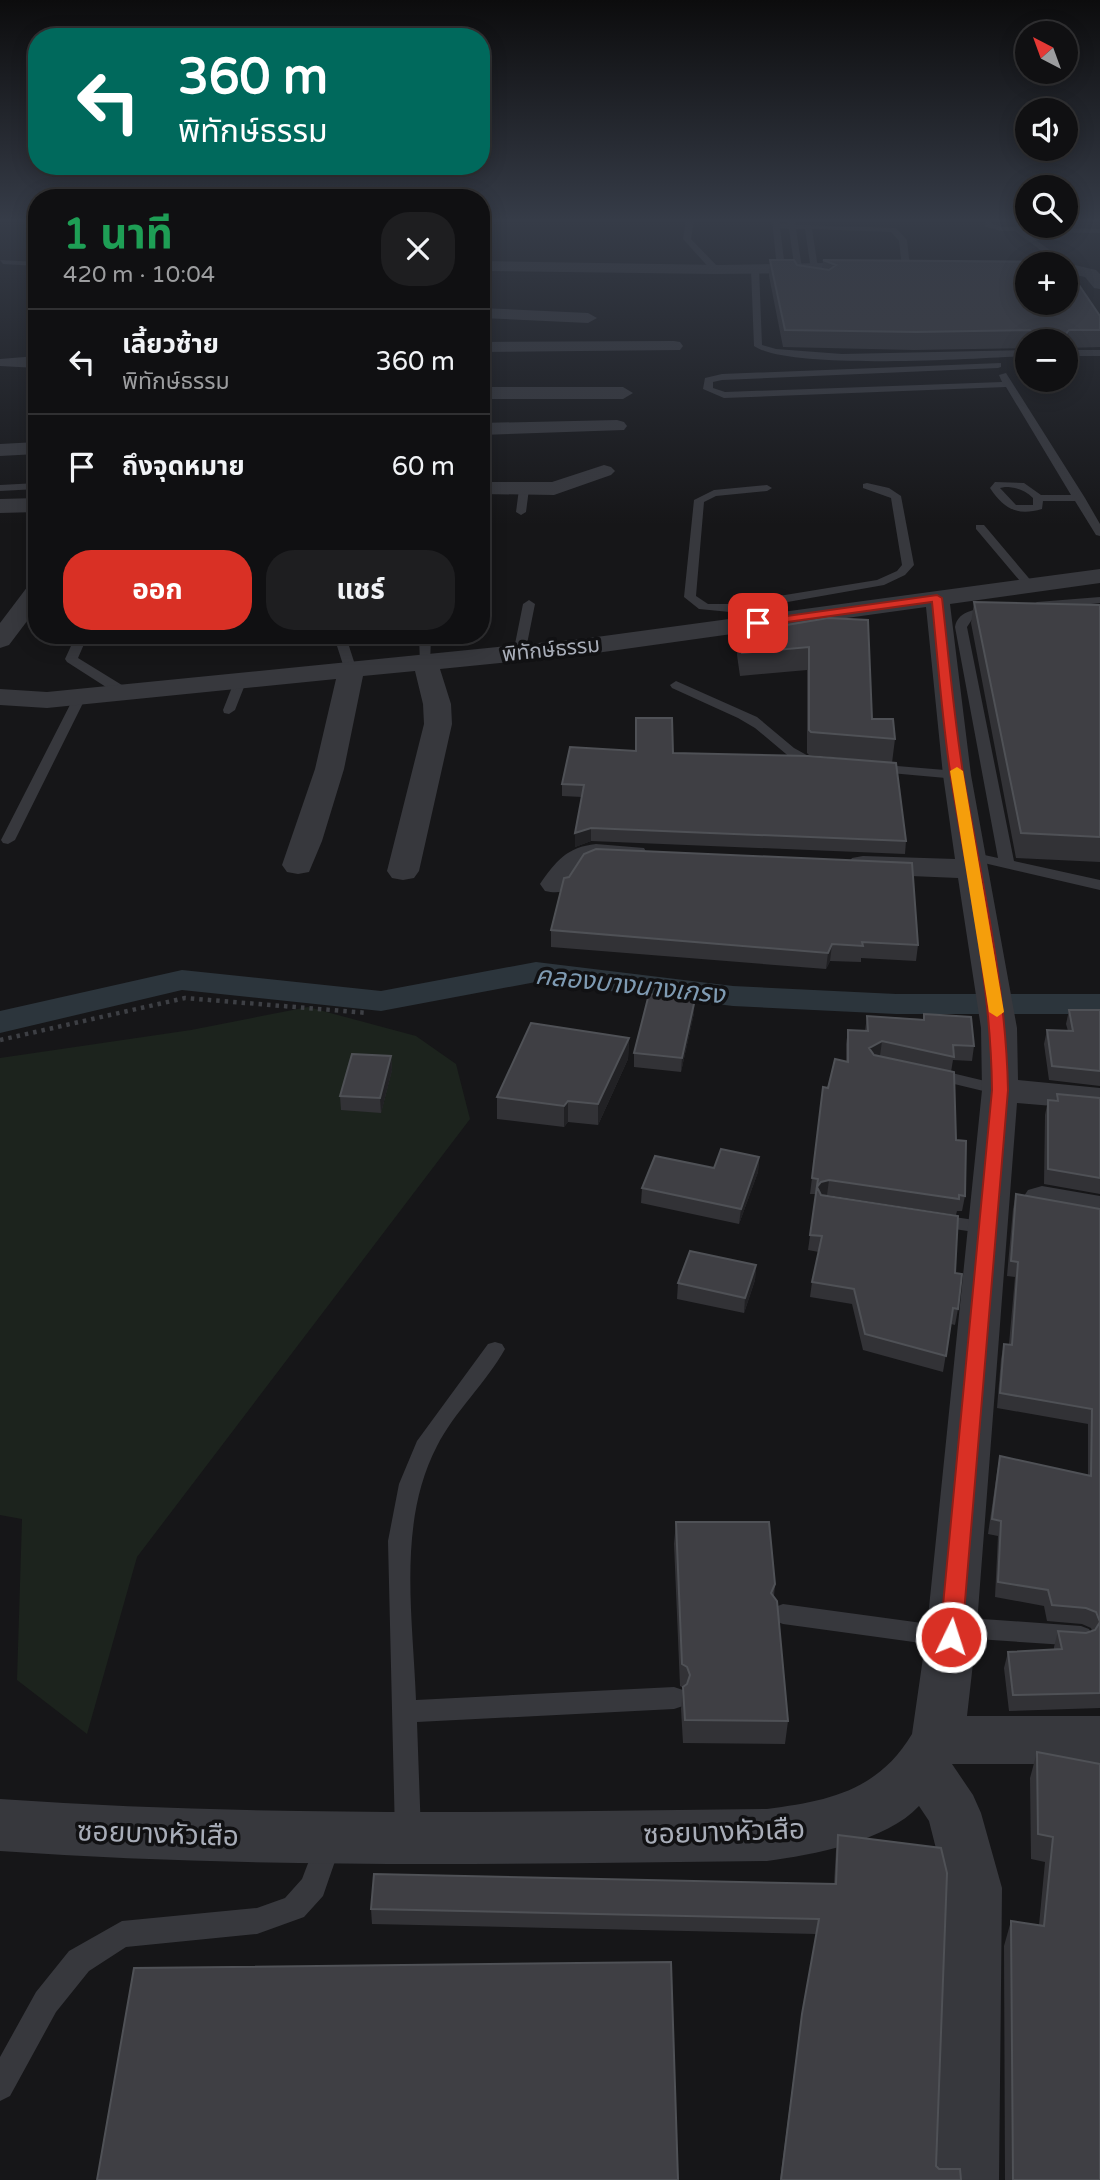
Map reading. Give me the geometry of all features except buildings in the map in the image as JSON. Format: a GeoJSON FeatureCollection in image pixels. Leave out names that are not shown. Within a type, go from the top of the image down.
{"type":"FeatureCollection","features":[{"type":"Feature","properties":{"kind":"street"},"geometry":{"type":"LineString","coordinates":[[490,346],[674,346]]}},
{"type":"Feature","properties":{"kind":"street"},"geometry":{"type":"LineString","coordinates":[[7,363],[28,362]]}},
{"type":"Feature","properties":{"kind":"street"},"geometry":{"type":"LineString","coordinates":[[490,393],[623,393]]}},
{"type":"Feature","properties":{"kind":"street"},"geometry":{"type":"LineString","coordinates":[[490,429],[617,426]]}},
{"type":"Feature","properties":{"kind":"street"},"geometry":{"type":"LineString","coordinates":[[0,450],[28,448]]}},
{"type":"Feature","properties":{"kind":"street"},"geometry":{"type":"LineString","coordinates":[[490,488],[554,489],[604,471]]}},
{"type":"Feature","properties":{"kind":"street"},"geometry":{"type":"LineString","coordinates":[[0,506],[28,505]]}},
{"type":"Feature","properties":{"kind":"street","name":"พิทักษ์ธรรม"},"geometry":{"type":"LineString","coordinates":[[0,696],[47,700],[240,682],[347,659],[426,664],[636,640],[937,598],[1020,600],[1100,576]]}},
{"type":"Feature","properties":{"kind":"street"},"geometry":{"type":"LineString","coordinates":[[937,598],[957,775],[999,1028],[1000,1090],[951,1632],[930,1752],[954,1813],[974,1888],[967,2180]]}},
{"type":"Feature","properties":{"kind":"street"},"geometry":{"type":"LineString","coordinates":[[1,638],[28,600]]}},
{"type":"Feature","properties":{"kind":"street"},"geometry":{"type":"LineString","coordinates":[[298,865],[328,780],[345,713],[347,659]]}},
{"type":"Feature","properties":{"kind":"street"},"geometry":{"type":"LineString","coordinates":[[403,871],[438,724],[437,704],[426,664]]}},
{"type":"Feature","properties":{"kind":"street"},"geometry":{"type":"LineString","coordinates":[[556,884],[570,862],[579,856],[591,853],[659,856]]}},
{"type":"Feature","properties":{"kind":"street"},"geometry":{"type":"LineString","coordinates":[[837,864],[972,863]]}},
{"type":"Feature","properties":{"kind":"street"},"geometry":{"type":"LineString","coordinates":[[1000,1090],[1100,1099]]}},
{"type":"Feature","properties":{"kind":"street"},"geometry":{"type":"LineString","coordinates":[[989,1209],[1100,1209]]}},
{"type":"Feature","properties":{"kind":"street"},"geometry":{"type":"LineString","coordinates":[[930,1752],[1100,1740]]}},
{"type":"Feature","properties":{"kind":"street","name":"ซอยบางหัวเสือ"},"geometry":{"type":"LineString","coordinates":[[0,1825],[216,1837],[767,1835],[819,1828],[869,1810],[896,1793],[930,1752]]}},
{"type":"Feature","properties":{"kind":"lane"},"geometry":{"type":"LineString","coordinates":[[757,322],[758,346],[769,353],[813,356],[1015,353]]}},
{"type":"Feature","properties":{"kind":"lane"},"geometry":{"type":"LineString","coordinates":[[1078,353],[1100,353]]}},
{"type":"Feature","properties":{"kind":"lane"},"geometry":{"type":"LineString","coordinates":[[990,354],[1100,533]]}},
{"type":"Feature","properties":{"kind":"lane"},"geometry":{"type":"LineString","coordinates":[[998,365],[722,377],[708,380],[708,389],[724,395],[1009,384]]}},
{"type":"Feature","properties":{"kind":"lane"},"geometry":{"type":"LineString","coordinates":[[0,488],[28,486]]}},
{"type":"Feature","properties":{"kind":"lane"},"geometry":{"type":"LineString","coordinates":[[768,488],[714,493],[699,500],[691,597],[698,604],[717,608],[815,594],[880,583],[901,573],[908,565],[896,496],[867,486]]}},
{"type":"Feature","properties":{"kind":"lane"},"geometry":{"type":"LineString","coordinates":[[521,512],[524,489]]}},
{"type":"Feature","properties":{"kind":"lane"},"geometry":{"type":"LineString","coordinates":[[1038,498],[1080,498]]}},
{"type":"Feature","properties":{"kind":"lane"},"geometry":{"type":"LineString","coordinates":[[980,527],[1020,600]]}},
{"type":"Feature","properties":{"kind":"lane"},"geometry":{"type":"LineString","coordinates":[[815,594],[832,613]]}},
{"type":"Feature","properties":{"kind":"lane"},"geometry":{"type":"LineString","coordinates":[[1007,864],[962,621],[969,615],[1020,600],[1100,600]]}},
{"type":"Feature","properties":{"kind":"lane"},"geometry":{"type":"LineString","coordinates":[[519,654],[529,604]]}},
{"type":"Feature","properties":{"kind":"lane"},"geometry":{"type":"LineString","coordinates":[[78,644],[71,659],[125,693]]}},
{"type":"Feature","properties":{"kind":"lane"},"geometry":{"type":"LineString","coordinates":[[425,644],[426,664]]}},
{"type":"Feature","properties":{"kind":"lane"},"geometry":{"type":"LineString","coordinates":[[229,710],[240,682]]}},
{"type":"Feature","properties":{"kind":"lane"},"geometry":{"type":"LineString","coordinates":[[676,685],[747,717],[768,730],[795,757],[805,762],[832,765]]}},
{"type":"Feature","properties":{"kind":"lane"},"geometry":{"type":"LineString","coordinates":[[8,841],[80,697]]}},
{"type":"Feature","properties":{"kind":"lane"},"geometry":{"type":"LineString","coordinates":[[860,767],[957,775]]}},
{"type":"Feature","properties":{"kind":"lane"},"geometry":{"type":"LineString","coordinates":[[972,863],[1007,864],[1100,885]]}},
{"type":"Feature","properties":{"kind":"lane"},"geometry":{"type":"LineString","coordinates":[[917,1071],[1000,1090]]}},
{"type":"Feature","properties":{"kind":"lane"},"geometry":{"type":"LineString","coordinates":[[921,1218],[989,1209]]}},
{"type":"Feature","properties":{"kind":"lane"},"geometry":{"type":"LineString","coordinates":[[408,1837],[399,1541],[410,1484],[428,1441],[495,1349]]}},
{"type":"Feature","properties":{"kind":"lane"},"geometry":{"type":"LineString","coordinates":[[783,1614],[951,1632],[1081,1636]]}},
{"type":"Feature","properties":{"kind":"lane"},"geometry":{"type":"LineString","coordinates":[[405,1712],[674,1698]]}},
{"type":"Feature","properties":{"kind":"lane"},"geometry":{"type":"LineString","coordinates":[[0,2087],[46,2002],[79,1961],[122,1934],[257,1922],[293,1908],[313,1887],[331,1838]]}},
{"type":"Feature","properties":{"kind":"path"},"geometry":{"type":"LineString","coordinates":[[0,1040],[185,998],[368,1013]]}},
{"type":"Feature","properties":{"kind":"shaded area"},"geometry":{"type":"Polygon","coordinates":[[[308,1007],[416,1036],[456,1064],[470,1119],[137,1557],[87,1734],[17,1680],[22,1519],[0,1515],[0,1058],[191,1030],[308,1007]]]}},
{"type":"Feature","properties":{"kind":"waterway","name":"คลองบางนางเกรง"},"geometry":{"type":"LineString","coordinates":[[0,1022],[182,980],[381,1001],[536,972],[733,996],[896,1004],[1100,1004]]}},
{"type":"Feature","properties":{"kind":"slow traffic"},"geometry":{"type":"LineString","coordinates":[[957,771],[997,1012]]}},
{"type":"Feature","properties":{"kind":"route"},"geometry":{"type":"LineString","coordinates":[[758,623],[937,598],[957,775],[999,1028],[1000,1090],[951,1637]]}}]}
